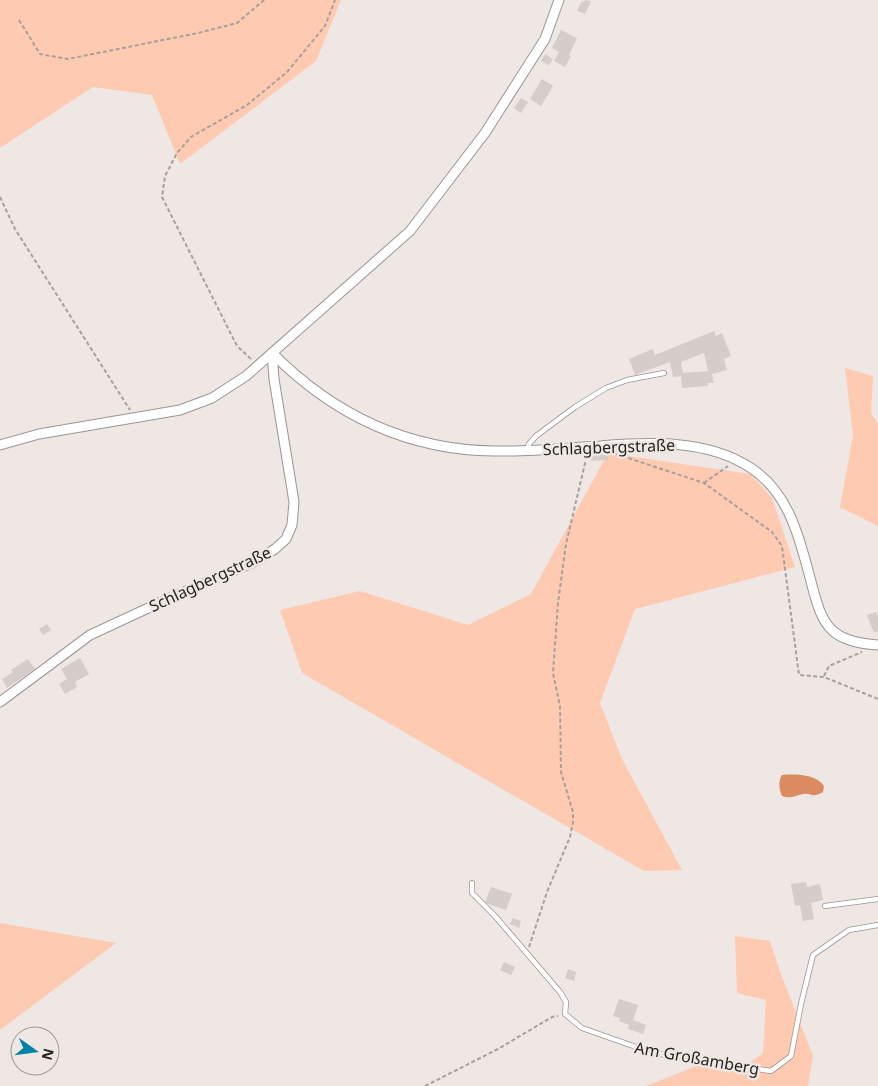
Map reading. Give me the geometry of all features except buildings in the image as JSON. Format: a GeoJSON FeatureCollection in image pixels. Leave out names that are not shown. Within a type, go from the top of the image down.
{"type":"FeatureCollection","features":[{"type":"Feature","properties":{"kind":"street"},"geometry":{"type":"LineString","coordinates":[[0,445],[47,432],[180,410],[212,398],[235,384],[272,354],[410,231],[485,133],[545,39],[559,0]]}},
{"type":"Feature","properties":{"kind":"street","name":"Schlagbergstraße"},"geometry":{"type":"LineString","coordinates":[[272,354],[327,399],[372,425],[419,442],[457,449],[494,452],[644,443],[681,445],[706,450],[736,460],[763,478],[786,507],[796,529],[817,602],[830,629],[850,640],[875,645]]}},
{"type":"Feature","properties":{"kind":"street","name":"Schlagbergstraße"},"geometry":{"type":"LineString","coordinates":[[0,702],[90,635],[260,559],[286,539],[292,526],[294,502],[274,379],[272,354]]}},
{"type":"Feature","properties":{"kind":"lane","name":"Schlagbergstraße"},"geometry":{"type":"LineString","coordinates":[[527,450],[529,444],[536,436],[594,394],[617,382],[664,373]]}},
{"type":"Feature","properties":{"kind":"lane"},"geometry":{"type":"LineString","coordinates":[[472,883],[472,894],[495,916],[566,1002],[565,1014]]}},
{"type":"Feature","properties":{"kind":"lane"},"geometry":{"type":"LineString","coordinates":[[825,906],[878,899]]}},
{"type":"Feature","properties":{"kind":"lane","name":"Am Großamberg"},"geometry":{"type":"LineString","coordinates":[[565,1014],[582,1028],[653,1053],[771,1071],[791,1056],[813,955],[849,930],[878,925]]}},
{"type":"Feature","properties":{"kind":"path"},"geometry":{"type":"LineString","coordinates":[[19,20],[40,54],[68,60],[198,33],[237,22],[264,0]]}},
{"type":"Feature","properties":{"kind":"path"},"geometry":{"type":"LineString","coordinates":[[258,365],[237,346],[162,197],[165,176],[176,153],[191,138],[247,105],[287,72],[325,26],[335,0]]}},
{"type":"Feature","properties":{"kind":"path"},"geometry":{"type":"LineString","coordinates":[[0,196],[15,229],[135,418]]}},
{"type":"Feature","properties":{"kind":"path"},"geometry":{"type":"LineString","coordinates":[[527,954],[547,892],[570,837],[573,822],[573,812],[561,772],[560,706],[553,673],[558,603],[566,544],[584,464],[588,453],[594,446]]}},
{"type":"Feature","properties":{"kind":"path"},"geometry":{"type":"LineString","coordinates":[[612,452],[704,483],[772,532],[782,546],[799,675],[824,677],[878,699]]}},
{"type":"Feature","properties":{"kind":"path"},"geometry":{"type":"LineString","coordinates":[[704,483],[736,460]]}},
{"type":"Feature","properties":{"kind":"path"},"geometry":{"type":"LineString","coordinates":[[824,677],[829,666],[875,645]]}},
{"type":"Feature","properties":{"kind":"path"},"geometry":{"type":"LineString","coordinates":[[425,1086],[498,1049],[552,1017],[565,1014]]}},
{"type":"Feature","properties":{"kind":"shaded area"},"geometry":{"type":"Polygon","coordinates":[[[0,0],[341,0],[316,61],[180,164],[152,95],[93,87],[0,148],[0,0]]]}},
{"type":"Feature","properties":{"kind":"shaded area"},"geometry":{"type":"Polygon","coordinates":[[[845,368],[873,376],[871,413],[878,424],[878,526],[840,507],[853,435],[845,368]]]}},
{"type":"Feature","properties":{"kind":"shaded area"},"geometry":{"type":"Polygon","coordinates":[[[608,453],[750,474],[772,498],[795,567],[635,609],[600,703],[622,759],[682,870],[644,871],[302,673],[280,610],[360,591],[468,625],[531,594],[608,453]]]}},
{"type":"Feature","properties":{"kind":"shaded area"},"geometry":{"type":"Polygon","coordinates":[[[782,775],[799,775],[816,779],[824,786],[823,792],[816,795],[782,796],[779,785],[782,775]]]}},
{"type":"Feature","properties":{"kind":"shaded area"},"geometry":{"type":"Polygon","coordinates":[[[0,923],[116,943],[0,1030],[0,923]]]}},
{"type":"Feature","properties":{"kind":"shaded area"},"geometry":{"type":"Polygon","coordinates":[[[735,936],[770,941],[813,1056],[808,1086],[646,1086],[719,1057],[747,1065],[763,1053],[766,1000],[737,993],[735,936]]]}}]}
